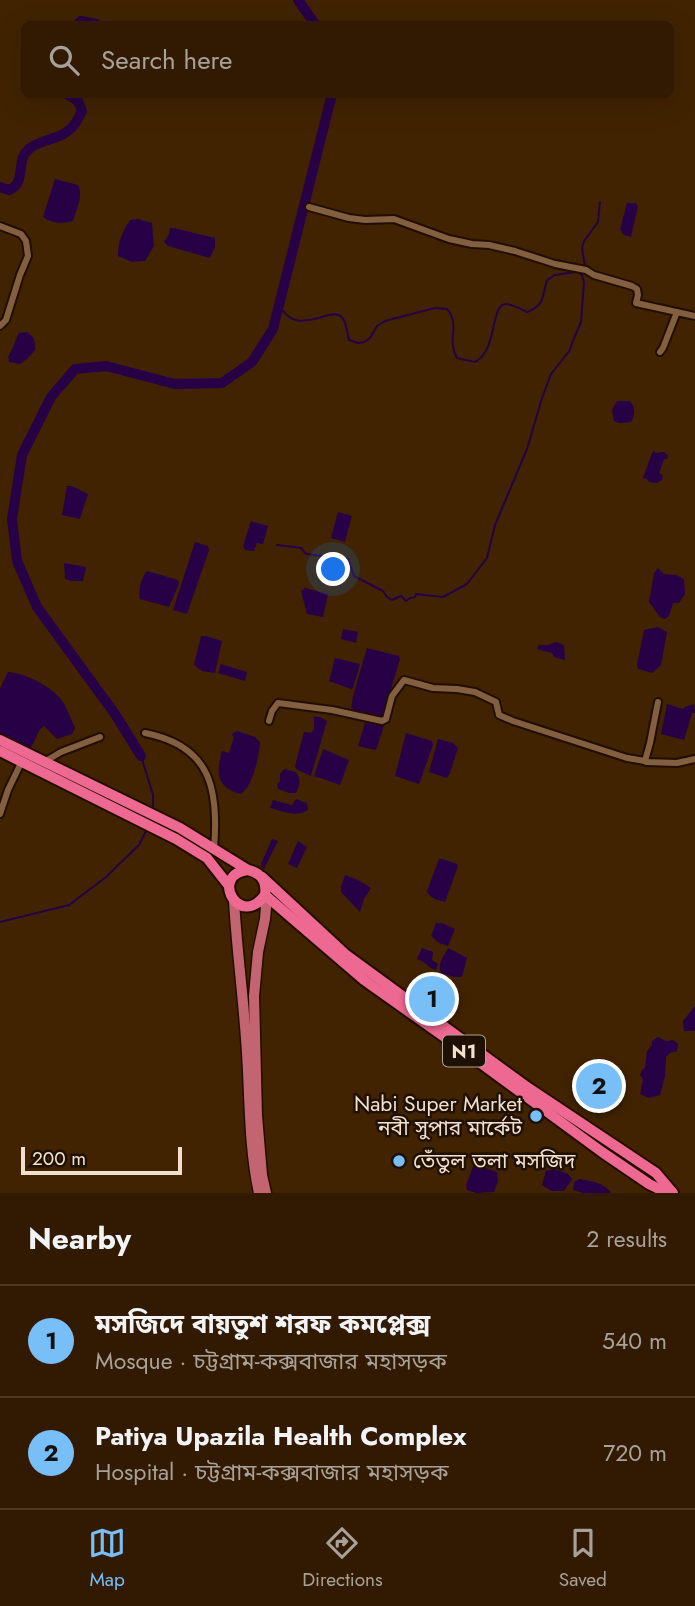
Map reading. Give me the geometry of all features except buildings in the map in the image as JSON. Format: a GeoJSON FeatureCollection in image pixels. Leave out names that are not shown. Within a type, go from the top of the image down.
{"type":"FeatureCollection","features":[{"type":"Feature","properties":{"kind":"highway","name":"N1"},"geometry":{"type":"LineString","coordinates":[[0,740],[44,761],[207,858],[229,886],[234,901]]}},
{"type":"Feature","properties":{"kind":"highway","name":"N1"},"geometry":{"type":"LineString","coordinates":[[0,751],[34,770],[125,809],[180,828],[248,870],[258,873],[345,954],[527,1087],[656,1173],[673,1193]]}},
{"type":"Feature","properties":{"kind":"highway"},"geometry":{"type":"LineString","coordinates":[[229,886],[238,872],[248,870]]}},
{"type":"Feature","properties":{"kind":"highway"},"geometry":{"type":"LineString","coordinates":[[234,901],[239,905],[255,905],[263,897],[265,887],[262,877]]}},
{"type":"Feature","properties":{"kind":"highway","name":"N1"},"geometry":{"type":"LineString","coordinates":[[263,897],[364,980],[602,1152],[649,1185],[667,1193]]}},
{"type":"Feature","properties":{"kind":"main road"},"geometry":{"type":"LineString","coordinates":[[263,897],[265,919],[258,952],[254,996],[257,1115],[266,1193]]}},
{"type":"Feature","properties":{"kind":"main road"},"geometry":{"type":"LineString","coordinates":[[234,901],[251,1134],[259,1193]]}},
{"type":"Feature","properties":{"kind":"street"},"geometry":{"type":"LineString","coordinates":[[309,207],[357,219],[394,219],[449,239],[515,250],[555,264],[586,270],[637,289],[636,303],[695,316]]}},
{"type":"Feature","properties":{"kind":"street"},"geometry":{"type":"LineString","coordinates":[[0,226],[21,234],[26,242],[28,256],[6,320],[0,326]]}},
{"type":"Feature","properties":{"kind":"street"},"geometry":{"type":"LineString","coordinates":[[660,352],[677,312]]}},
{"type":"Feature","properties":{"kind":"street"},"geometry":{"type":"LineString","coordinates":[[269,721],[278,703],[332,710],[382,721],[386,719],[392,696],[404,680],[433,688],[475,692],[496,702],[499,715],[627,758],[677,763],[695,759]]}},
{"type":"Feature","properties":{"kind":"street"},"geometry":{"type":"LineString","coordinates":[[645,761],[658,702]]}},
{"type":"Feature","properties":{"kind":"street"},"geometry":{"type":"LineString","coordinates":[[145,733],[170,739],[200,761],[216,806],[214,849]]}},
{"type":"Feature","properties":{"kind":"street"},"geometry":{"type":"LineString","coordinates":[[34,770],[44,761],[70,748],[100,737]]}},
{"type":"Feature","properties":{"kind":"street"},"geometry":{"type":"LineString","coordinates":[[0,814],[21,763]]}},
{"type":"Feature","properties":{"kind":"shaded area"},"geometry":{"type":"Polygon","coordinates":[[[55,179],[78,185],[80,189],[73,221],[58,223],[43,217],[55,179]]]}},
{"type":"Feature","properties":{"kind":"shaded area"},"geometry":{"type":"Polygon","coordinates":[[[627,203],[636,203],[638,206],[631,237],[624,235],[620,229],[627,203]]]}},
{"type":"Feature","properties":{"kind":"shaded area"},"geometry":{"type":"Polygon","coordinates":[[[130,220],[152,223],[154,246],[145,261],[132,262],[118,256],[119,246],[130,220]]]}},
{"type":"Feature","properties":{"kind":"shaded area"},"geometry":{"type":"Polygon","coordinates":[[[170,228],[215,238],[215,247],[210,258],[168,246],[164,242],[170,228]]]}},
{"type":"Feature","properties":{"kind":"shaded area"},"geometry":{"type":"Polygon","coordinates":[[[26,332],[33,337],[35,350],[20,364],[9,362],[8,357],[19,333],[26,332]]]}},
{"type":"Feature","properties":{"kind":"shaded area"},"geometry":{"type":"Polygon","coordinates":[[[617,401],[630,401],[632,404],[634,412],[631,422],[614,421],[612,410],[617,401]]]}},
{"type":"Feature","properties":{"kind":"shaded area"},"geometry":{"type":"Polygon","coordinates":[[[654,451],[664,452],[668,456],[664,459],[659,473],[663,475],[662,480],[657,483],[643,478],[654,451]]]}},
{"type":"Feature","properties":{"kind":"shaded area"},"geometry":{"type":"Polygon","coordinates":[[[67,486],[88,494],[80,519],[62,515],[67,486]]]}},
{"type":"Feature","properties":{"kind":"shaded area"},"geometry":{"type":"Polygon","coordinates":[[[338,512],[352,516],[345,542],[331,538],[338,512]]]}},
{"type":"Feature","properties":{"kind":"shaded area"},"geometry":{"type":"Polygon","coordinates":[[[251,521],[268,526],[263,544],[257,543],[254,551],[245,550],[243,546],[251,521]]]}},
{"type":"Feature","properties":{"kind":"shaded area"},"geometry":{"type":"Polygon","coordinates":[[[195,542],[208,546],[209,550],[187,614],[173,610],[195,542]]]}},
{"type":"Feature","properties":{"kind":"shaded area"},"geometry":{"type":"Polygon","coordinates":[[[64,563],[86,567],[83,581],[65,579],[64,563]]]}},
{"type":"Feature","properties":{"kind":"shaded area"},"geometry":{"type":"Polygon","coordinates":[[[658,568],[664,574],[684,579],[685,594],[679,603],[673,603],[669,616],[665,619],[660,617],[649,602],[654,573],[658,568]]]}},
{"type":"Feature","properties":{"kind":"shaded area"},"geometry":{"type":"Polygon","coordinates":[[[147,571],[178,580],[179,584],[169,607],[140,599],[140,584],[147,571]]]}},
{"type":"Feature","properties":{"kind":"shaded area"},"geometry":{"type":"Polygon","coordinates":[[[305,588],[328,594],[323,617],[307,614],[301,591],[305,588]]]}},
{"type":"Feature","properties":{"kind":"shaded area"},"geometry":{"type":"Polygon","coordinates":[[[658,627],[667,632],[661,665],[652,673],[638,669],[644,630],[658,627]]]}},
{"type":"Feature","properties":{"kind":"shaded area"},"geometry":{"type":"Polygon","coordinates":[[[343,629],[358,632],[356,643],[341,639],[343,629]]]}},
{"type":"Feature","properties":{"kind":"shaded area"},"geometry":{"type":"Polygon","coordinates":[[[201,636],[222,641],[215,673],[202,671],[194,665],[201,636]]]}},
{"type":"Feature","properties":{"kind":"shaded area"},"geometry":{"type":"Polygon","coordinates":[[[556,642],[564,645],[565,660],[537,649],[539,645],[556,642]]]}},
{"type":"Feature","properties":{"kind":"shaded area"},"geometry":{"type":"Polygon","coordinates":[[[367,648],[399,656],[400,659],[383,716],[380,718],[356,712],[351,708],[367,648]]]}},
{"type":"Feature","properties":{"kind":"shaded area"},"geometry":{"type":"Polygon","coordinates":[[[335,658],[360,664],[353,688],[329,681],[335,658]]]}},
{"type":"Feature","properties":{"kind":"shaded area"},"geometry":{"type":"Polygon","coordinates":[[[221,664],[247,672],[245,681],[218,673],[221,664]]]}},
{"type":"Feature","properties":{"kind":"shaded area"},"geometry":{"type":"Polygon","coordinates":[[[8,672],[22,675],[53,691],[65,705],[75,728],[72,734],[57,739],[44,726],[31,748],[0,736],[0,689],[8,672]]]}},
{"type":"Feature","properties":{"kind":"shaded area"},"geometry":{"type":"Polygon","coordinates":[[[667,704],[683,709],[694,704],[695,713],[692,713],[684,740],[661,734],[667,704]]]}},
{"type":"Feature","properties":{"kind":"shaded area"},"geometry":{"type":"Polygon","coordinates":[[[314,717],[327,721],[311,776],[295,766],[304,732],[311,733],[314,729],[314,717]]]}},
{"type":"Feature","properties":{"kind":"shaded area"},"geometry":{"type":"Polygon","coordinates":[[[365,723],[384,726],[376,750],[358,746],[365,723]]]}},
{"type":"Feature","properties":{"kind":"shaded area"},"geometry":{"type":"Polygon","coordinates":[[[237,731],[255,737],[260,742],[252,778],[241,794],[222,783],[219,772],[222,751],[229,753],[234,737],[232,735],[237,731]]]}},
{"type":"Feature","properties":{"kind":"shaded area"},"geometry":{"type":"Polygon","coordinates":[[[406,733],[432,741],[433,745],[419,784],[395,776],[406,733]]]}},
{"type":"Feature","properties":{"kind":"shaded area"},"geometry":{"type":"Polygon","coordinates":[[[438,739],[453,743],[458,748],[447,778],[429,772],[438,739]]]}},
{"type":"Feature","properties":{"kind":"shaded area"},"geometry":{"type":"Polygon","coordinates":[[[323,749],[349,760],[340,785],[314,776],[323,749]]]}},
{"type":"Feature","properties":{"kind":"shaded area"},"geometry":{"type":"Polygon","coordinates":[[[284,769],[298,775],[296,793],[278,789],[280,774],[284,769]]]}},
{"type":"Feature","properties":{"kind":"shaded area"},"geometry":{"type":"Polygon","coordinates":[[[296,799],[307,803],[308,810],[294,814],[270,808],[273,800],[292,805],[296,799]]]}},
{"type":"Feature","properties":{"kind":"shaded area"},"geometry":{"type":"Polygon","coordinates":[[[272,839],[278,841],[264,869],[261,864],[272,839]]]}},
{"type":"Feature","properties":{"kind":"shaded area"},"geometry":{"type":"Polygon","coordinates":[[[298,841],[307,847],[297,868],[288,864],[298,841]]]}},
{"type":"Feature","properties":{"kind":"shaded area"},"geometry":{"type":"Polygon","coordinates":[[[439,859],[458,866],[445,902],[432,897],[427,891],[439,859]]]}},
{"type":"Feature","properties":{"kind":"shaded area"},"geometry":{"type":"Polygon","coordinates":[[[345,875],[371,888],[360,912],[341,892],[345,875]]]}},
{"type":"Feature","properties":{"kind":"shaded area"},"geometry":{"type":"Polygon","coordinates":[[[436,923],[455,929],[448,946],[431,936],[436,923]]]}},
{"type":"Feature","properties":{"kind":"shaded area"},"geometry":{"type":"Polygon","coordinates":[[[422,948],[433,952],[432,960],[438,964],[436,970],[417,959],[422,948]]]}},
{"type":"Feature","properties":{"kind":"shaded area"},"geometry":{"type":"Polygon","coordinates":[[[448,948],[467,958],[462,977],[441,973],[440,963],[448,948]]]}},
{"type":"Feature","properties":{"kind":"shaded area"},"geometry":{"type":"Polygon","coordinates":[[[695,1006],[695,1031],[684,1031],[683,1021],[695,1006]]]}},
{"type":"Feature","properties":{"kind":"shaded area"},"geometry":{"type":"Polygon","coordinates":[[[658,1037],[666,1041],[673,1040],[678,1044],[677,1051],[666,1057],[660,1095],[649,1098],[640,1094],[643,1079],[640,1075],[645,1068],[647,1051],[652,1041],[658,1037]]]}},
{"type":"Feature","properties":{"kind":"shaded area"},"geometry":{"type":"Polygon","coordinates":[[[474,1164],[497,1172],[498,1181],[494,1192],[476,1193],[467,1190],[466,1185],[474,1164]]]}},
{"type":"Feature","properties":{"kind":"shaded area"},"geometry":{"type":"Polygon","coordinates":[[[554,1169],[568,1174],[572,1179],[564,1191],[552,1191],[542,1185],[546,1171],[554,1169]]]}},
{"type":"Feature","properties":{"kind":"shaded area"},"geometry":{"type":"Polygon","coordinates":[[[579,1179],[601,1185],[611,1193],[583,1193],[573,1190],[574,1182],[579,1179]]]}},
{"type":"Feature","properties":{"kind":"waterway"},"geometry":{"type":"LineString","coordinates":[[298,0],[313,21]]}},
{"type":"Feature","properties":{"kind":"waterway"},"geometry":{"type":"LineString","coordinates":[[0,187],[9,190],[17,184],[26,152],[36,144],[60,136],[71,129],[82,111],[78,101],[73,98]]}},
{"type":"Feature","properties":{"kind":"waterway"},"geometry":{"type":"LineString","coordinates":[[141,756],[115,714],[37,607],[17,561],[12,519],[22,455],[51,397],[75,369],[106,366],[175,384],[222,383],[252,362],[273,329],[331,98]]}},
{"type":"Feature","properties":{"kind":"waterway"},"geometry":{"type":"LineString","coordinates":[[585,266],[582,248],[598,222],[600,202]]}},
{"type":"Feature","properties":{"kind":"waterway"},"geometry":{"type":"LineString","coordinates":[[279,305],[285,313],[297,320],[339,315],[345,324],[349,340],[358,343],[370,338],[377,326],[385,321],[435,308],[447,309],[453,321],[453,345],[457,358],[475,362],[487,348],[501,306],[508,304],[527,312],[540,303],[547,280],[555,275],[575,272]]}},
{"type":"Feature","properties":{"kind":"waterway"},"geometry":{"type":"LineString","coordinates":[[277,545],[301,548],[306,554],[348,559],[354,576],[383,591],[392,600],[401,596],[406,601],[416,594],[443,597],[467,584],[487,558],[495,525],[527,449],[551,374],[570,350],[581,322],[584,282],[582,275],[577,272]]}},
{"type":"Feature","properties":{"kind":"waterway"},"geometry":{"type":"LineString","coordinates":[[141,756],[153,795],[153,811]]}},
{"type":"Feature","properties":{"kind":"waterway"},"geometry":{"type":"LineString","coordinates":[[0,922],[69,905],[106,877],[139,845],[147,829]]}},
{"type":"Feature","properties":{"kind":"place","name":"মসজিদে বায়তুশ শরফ কমপ্লেক্স"},"geometry":{"type":"Point","coordinates":[432,999]}},
{"type":"Feature","properties":{"kind":"place","name":"Patiya Upazila Health Complex"},"geometry":{"type":"Point","coordinates":[599,1086]}},
{"type":"Feature","properties":{"kind":"place","name":"Nabi Super Market নবী সুপার মার্কেট"},"geometry":{"type":"Point","coordinates":[536,1116]}},
{"type":"Feature","properties":{"kind":"place","name":"তেঁতুল তলা মসজিদ"},"geometry":{"type":"Point","coordinates":[399,1161]}}]}
